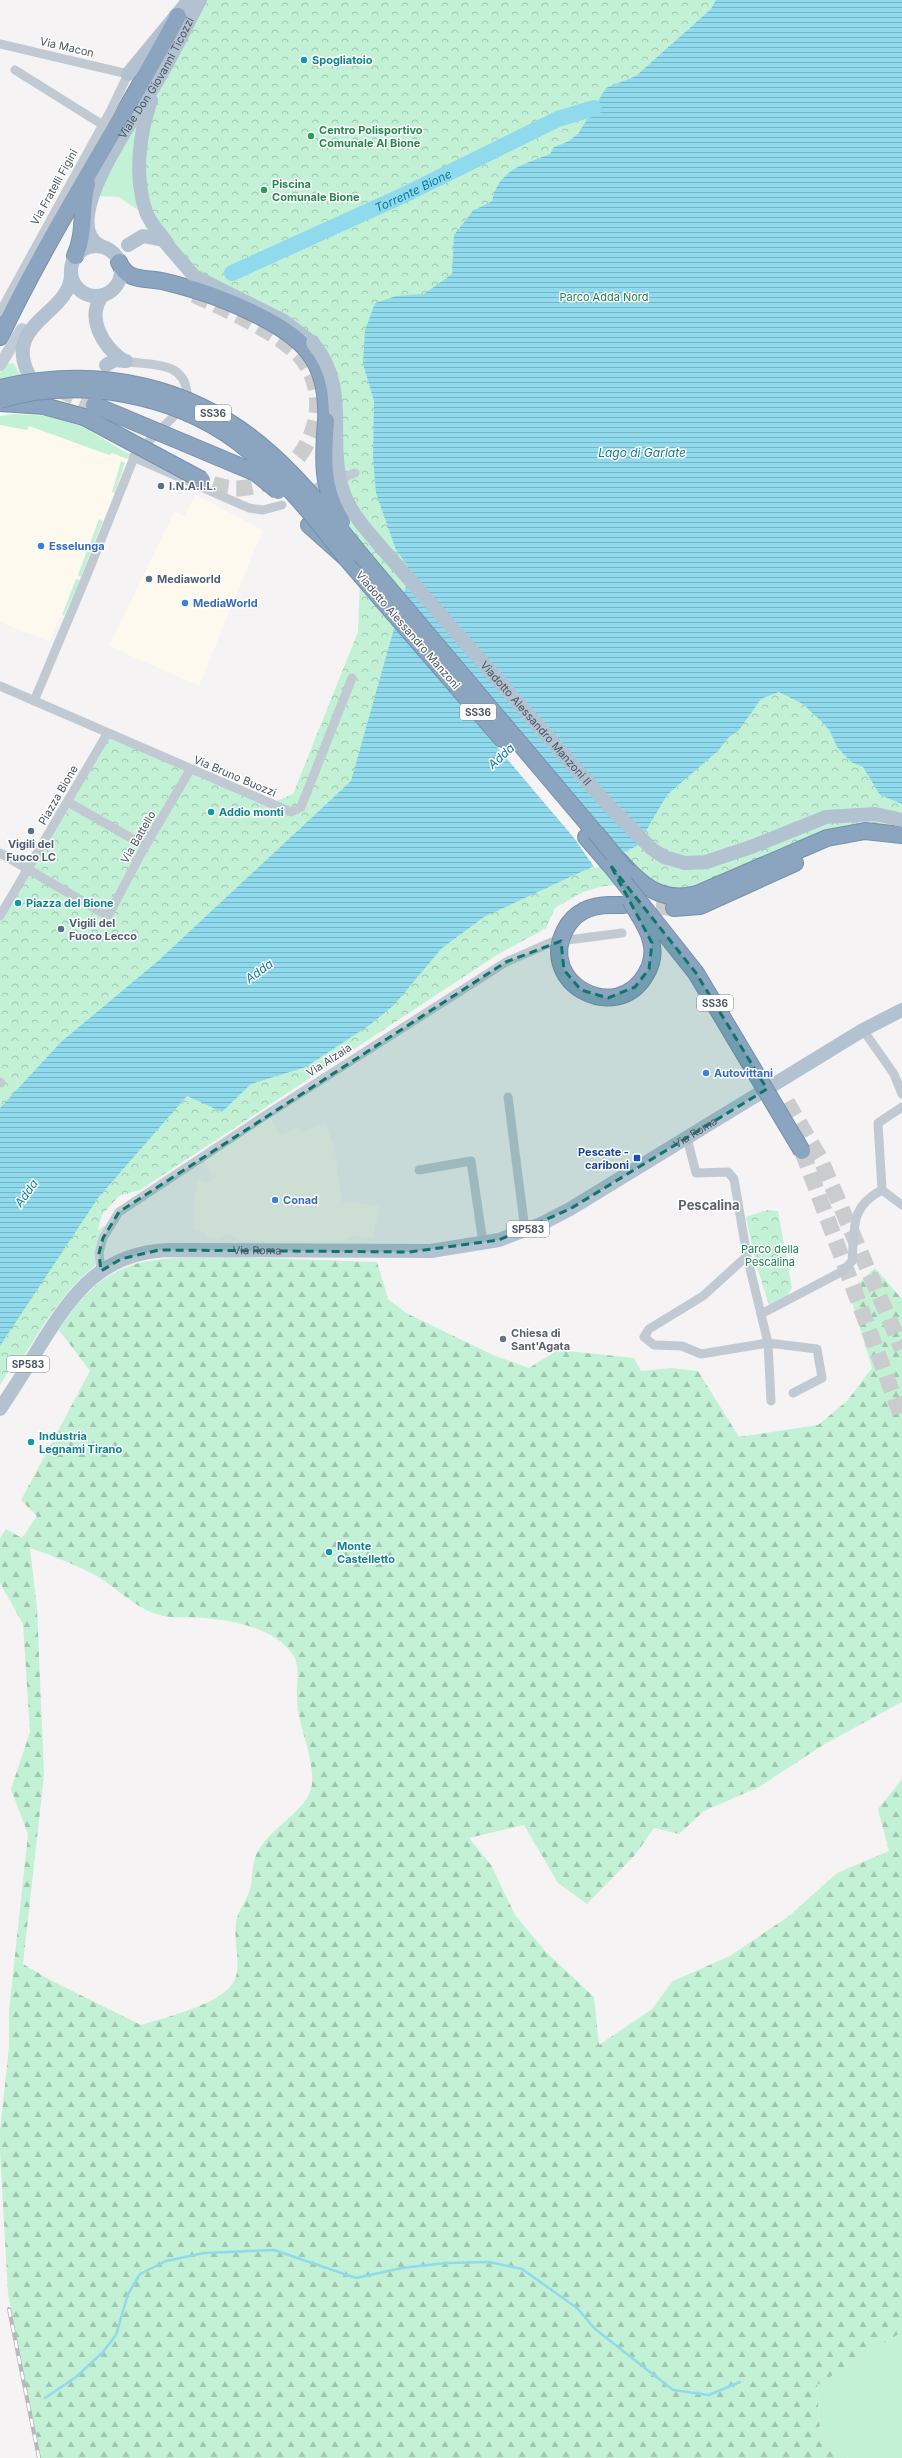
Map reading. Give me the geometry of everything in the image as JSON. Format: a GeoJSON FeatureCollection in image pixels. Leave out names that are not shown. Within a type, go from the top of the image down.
{"type":"FeatureCollection","features":[{"type":"Feature","properties":{"kind":"highway"},"geometry":{"type":"LineString","coordinates":[[0,337],[56,230],[153,65],[178,16]]}},
{"type":"Feature","properties":{"kind":"highway"},"geometry":{"type":"LineString","coordinates":[[75,256],[82,242],[84,195],[94,166]]}},
{"type":"Feature","properties":{"kind":"highway"},"geometry":{"type":"LineString","coordinates":[[119,262],[122,269],[130,276],[163,281],[210,293],[283,328],[309,345],[326,394],[323,468],[327,490],[337,514],[370,566]]}},
{"type":"Feature","properties":{"kind":"highway","name":"SS36"},"geometry":{"type":"LineString","coordinates":[[0,388],[46,379],[102,379],[152,388],[209,410],[272,454],[370,566]]}},
{"type":"Feature","properties":{"kind":"highway","name":"SS36"},"geometry":{"type":"LineString","coordinates":[[0,400],[47,391],[89,390],[148,400],[188,414],[237,442],[267,467],[319,523],[346,558]]}},
{"type":"Feature","properties":{"kind":"highway"},"geometry":{"type":"LineString","coordinates":[[0,404],[44,406],[84,417],[202,480]]}},
{"type":"Feature","properties":{"kind":"highway"},"geometry":{"type":"LineString","coordinates":[[94,405],[256,474],[270,483],[309,525],[346,558]]}},
{"type":"Feature","properties":{"kind":"highway","name":"Viadotto Alessandro Manzoni"},"geometry":{"type":"LineString","coordinates":[[346,558],[611,866]]}},
{"type":"Feature","properties":{"kind":"highway","name":"Viadotto Alessandro Manzoni"},"geometry":{"type":"LineString","coordinates":[[370,566],[595,832]]}},
{"type":"Feature","properties":{"kind":"highway"},"geometry":{"type":"LineString","coordinates":[[595,832],[636,880],[651,890],[675,897],[700,892],[827,838],[865,831],[902,835]]}},
{"type":"Feature","properties":{"kind":"highway","name":"SS36"},"geometry":{"type":"LineString","coordinates":[[595,832],[692,950],[788,1102]]}},
{"type":"Feature","properties":{"kind":"highway"},"geometry":{"type":"LineString","coordinates":[[674,908],[700,906],[834,846],[865,841],[902,846]]}},
{"type":"Feature","properties":{"kind":"highway"},"geometry":{"type":"LineString","coordinates":[[611,866],[649,934],[652,952],[648,971],[635,987],[620,995],[603,997],[586,993],[570,980],[562,965],[560,945],[566,928],[577,915],[592,907],[617,905]]}},
{"type":"Feature","properties":{"kind":"highway","name":"SS36"},"geometry":{"type":"LineString","coordinates":[[611,866],[664,929],[696,973],[802,1151]]}},
{"type":"Feature","properties":{"kind":"main road"},"geometry":{"type":"LineString","coordinates":[[128,74],[178,16],[189,0]]}},
{"type":"Feature","properties":{"kind":"main road","name":"Viale Don Giovanni Ticozzi"},"geometry":{"type":"LineString","coordinates":[[103,247],[94,241],[90,233],[89,218],[95,190],[112,154],[156,82],[200,0]]}},
{"type":"Feature","properties":{"kind":"main road","name":"Viadotto Alessandro Manzoni II"},"geometry":{"type":"LineString","coordinates":[[156,82],[145,117],[139,164],[147,213],[169,246],[194,276],[284,320],[329,368],[336,395],[337,451],[342,487],[349,506],[380,546],[608,805],[649,846],[664,857],[678,862],[699,863],[713,860],[826,817],[875,814],[902,820]]}},
{"type":"Feature","properties":{"kind":"main road"},"geometry":{"type":"LineString","coordinates":[[119,262],[122,252],[128,245],[139,238],[150,236],[163,240],[169,246]]}},
{"type":"Feature","properties":{"kind":"main road"},"geometry":{"type":"LineString","coordinates":[[0,365],[22,329],[67,289],[75,256],[87,247],[103,247],[113,249],[128,245]]}},
{"type":"Feature","properties":{"kind":"main road"},"geometry":{"type":"LineString","coordinates":[[70,272],[73,282],[83,293],[93,296],[103,295],[112,290],[118,282],[121,272],[119,262],[114,253],[103,247]]}},
{"type":"Feature","properties":{"kind":"main road"},"geometry":{"type":"LineString","coordinates":[[103,295],[95,309],[95,321],[108,346],[110,357],[106,365],[115,360],[125,361]]}},
{"type":"Feature","properties":{"kind":"main road"},"geometry":{"type":"LineString","coordinates":[[22,329],[16,344],[17,353],[20,362],[30,377]]}},
{"type":"Feature","properties":{"kind":"main road"},"geometry":{"type":"LineString","coordinates":[[108,346],[125,361]]}},
{"type":"Feature","properties":{"kind":"main road","name":"Via Roma"},"geometry":{"type":"LineString","coordinates":[[0,1409],[56,1319],[74,1295],[100,1271],[126,1257],[165,1250],[409,1252],[483,1243],[525,1230],[575,1206],[863,1030],[902,1010]]}},
{"type":"Feature","properties":{"kind":"street","name":"Via Macon"},"geometry":{"type":"LineString","coordinates":[[0,44],[128,74]]}},
{"type":"Feature","properties":{"kind":"street"},"geometry":{"type":"LineString","coordinates":[[15,70],[103,125]]}},
{"type":"Feature","properties":{"kind":"street","name":"Via Fratelli Figini"},"geometry":{"type":"LineString","coordinates":[[0,312],[103,125],[128,74]]}},
{"type":"Feature","properties":{"kind":"street"},"geometry":{"type":"LineString","coordinates":[[125,361],[159,365],[173,369],[181,374],[186,384],[187,393]]}},
{"type":"Feature","properties":{"kind":"street"},"geometry":{"type":"LineString","coordinates":[[34,701],[88,575],[134,458],[173,417]]}},
{"type":"Feature","properties":{"kind":"street"},"geometry":{"type":"LineString","coordinates":[[134,458],[249,508],[264,510],[282,505]]}},
{"type":"Feature","properties":{"kind":"street"},"geometry":{"type":"LineString","coordinates":[[316,488],[355,473]]}},
{"type":"Feature","properties":{"kind":"street","name":"Via Bruno Buozzi"},"geometry":{"type":"LineString","coordinates":[[0,686],[190,770],[291,812],[301,808],[352,678]]}},
{"type":"Feature","properties":{"kind":"street","name":"Piazza Bione"},"geometry":{"type":"LineString","coordinates":[[0,916],[107,734]]}},
{"type":"Feature","properties":{"kind":"street","name":"Via Battello"},"geometry":{"type":"LineString","coordinates":[[29,869],[108,916],[190,770]]}},
{"type":"Feature","properties":{"kind":"street"},"geometry":{"type":"LineString","coordinates":[[68,802],[146,846]]}},
{"type":"Feature","properties":{"kind":"street"},"geometry":{"type":"LineString","coordinates":[[0,853],[29,869]]}},
{"type":"Feature","properties":{"kind":"street","name":"Via Alzaia"},"geometry":{"type":"LineString","coordinates":[[100,1271],[99,1253],[103,1238],[119,1212],[272,1111],[506,962],[552,942],[622,933]]}},
{"type":"Feature","properties":{"kind":"street"},"geometry":{"type":"LineString","coordinates":[[863,1030],[894,1074],[902,1094]]}},
{"type":"Feature","properties":{"kind":"street"},"geometry":{"type":"LineString","coordinates":[[508,1097],[525,1230]]}},
{"type":"Feature","properties":{"kind":"street"},"geometry":{"type":"LineString","coordinates":[[902,1106],[878,1123],[882,1190],[902,1205]]}},
{"type":"Feature","properties":{"kind":"street"},"geometry":{"type":"LineString","coordinates":[[687,1138],[696,1173],[728,1172],[734,1179],[747,1256],[768,1343],[771,1401]]}},
{"type":"Feature","properties":{"kind":"street"},"geometry":{"type":"LineString","coordinates":[[419,1170],[470,1161],[483,1243]]}},
{"type":"Feature","properties":{"kind":"street"},"geometry":{"type":"LineString","coordinates":[[761,1314],[843,1271],[852,1261],[854,1222],[866,1201],[871,1196],[882,1190]]}},
{"type":"Feature","properties":{"kind":"street"},"geometry":{"type":"LineString","coordinates":[[747,1256],[703,1296],[649,1329],[644,1337],[654,1345],[682,1346],[701,1354],[768,1343],[817,1350],[822,1378],[793,1393]]}},
{"type":"Feature","properties":{"kind":"highlighted area"},"geometry":{"type":"Polygon","coordinates":[[[611,866],[696,973],[767,1089],[570,1209],[499,1240],[409,1252],[159,1250],[121,1259],[101,1271],[99,1253],[103,1238],[119,1212],[506,962],[561,941],[564,970],[581,990],[608,998],[635,987],[649,969],[652,943],[611,866]]]}},
{"type":"Feature","properties":{"kind":"shaded area","name":"Esselunga"},"geometry":{"type":"Polygon","coordinates":[[[13,413],[51,415],[83,426],[130,454],[64,618],[60,617],[50,642],[0,622],[0,414],[13,413]]]}},
{"type":"Feature","properties":{"kind":"shaded area"},"geometry":{"type":"Polygon","coordinates":[[[196,495],[263,530],[199,686],[109,646],[174,512],[184,516],[196,495]]]}},
{"type":"Feature","properties":{"kind":"shaded area"},"geometry":{"type":"Polygon","coordinates":[[[268,1115],[282,1135],[297,1126],[302,1133],[326,1123],[335,1153],[342,1202],[379,1206],[373,1238],[354,1236],[340,1242],[240,1240],[229,1234],[218,1239],[207,1237],[205,1232],[195,1230],[194,1205],[198,1179],[207,1182],[215,1178],[215,1173],[212,1175],[204,1161],[268,1115]]]}},
{"type":"Feature","properties":{"kind":"green space","name":"Parco Adda Nord"},"geometry":{"type":"Polygon","coordinates":[[[188,0],[902,0],[902,837],[830,832],[790,845],[728,876],[690,890],[669,892],[642,883],[604,886],[583,892],[555,908],[546,928],[497,955],[140,1190],[119,1196],[102,1215],[88,1265],[12,1365],[0,1385],[0,907],[108,735],[272,803],[293,794],[358,632],[360,580],[344,549],[322,390],[307,352],[208,284],[147,233],[136,190],[138,128],[188,0]]]}},
{"type":"Feature","properties":{"kind":"green space"},"geometry":{"type":"Polygon","coordinates":[[[137,120],[141,212],[119,197],[95,196],[137,120]]]}},
{"type":"Feature","properties":{"kind":"green space"},"geometry":{"type":"Polygon","coordinates":[[[13,363],[21,376],[0,382],[0,373],[5,365],[13,363]]]}},
{"type":"Feature","properties":{"kind":"green space"},"geometry":{"type":"Polygon","coordinates":[[[13,414],[50,416],[83,427],[129,454],[127,459],[112,453],[109,455],[29,426],[27,430],[0,425],[0,416],[13,414]]]}},
{"type":"Feature","properties":{"kind":"green space"},"geometry":{"type":"Polygon","coordinates":[[[121,461],[125,463],[115,493],[112,492],[121,461]]]}},
{"type":"Feature","properties":{"kind":"green space"},"geometry":{"type":"Polygon","coordinates":[[[99,519],[103,521],[81,577],[78,575],[99,519]]]}},
{"type":"Feature","properties":{"kind":"green space"},"geometry":{"type":"Polygon","coordinates":[[[76,579],[80,580],[64,616],[62,615],[76,579]]]}},
{"type":"Feature","properties":{"kind":"green space","name":"Parco della Pescalina"},"geometry":{"type":"Polygon","coordinates":[[[767,1210],[778,1211],[792,1288],[787,1296],[769,1305],[755,1260],[746,1217],[767,1210]]]}},
{"type":"Feature","properties":{"kind":"green space"},"geometry":{"type":"Polygon","coordinates":[[[105,1225],[96,1245],[95,1266],[71,1288],[51,1313],[16,1369],[0,1372],[0,1366],[95,1233],[105,1225]]]}},
{"type":"Feature","properties":{"kind":"green space"},"geometry":{"type":"Polygon","coordinates":[[[234,1257],[377,1262],[388,1299],[406,1313],[495,1356],[529,1368],[558,1350],[634,1358],[641,1371],[671,1368],[698,1371],[739,1437],[818,1425],[847,1401],[872,1368],[849,1292],[875,1268],[902,1299],[902,1702],[823,1745],[759,1787],[704,1811],[679,1834],[654,1828],[635,1855],[587,1904],[558,1883],[524,1825],[469,1838],[491,1865],[515,1915],[546,1952],[594,1997],[599,2045],[652,2009],[673,1981],[730,1956],[789,1916],[837,1873],[889,1851],[878,1809],[902,1779],[902,2332],[817,2385],[820,2431],[848,2458],[37,2458],[8,2293],[0,2151],[0,2131],[9,2047],[9,2011],[28,1834],[11,1789],[30,1732],[23,1624],[0,1583],[0,1538],[6,1529],[22,1538],[37,1516],[21,1500],[90,1371],[59,1330],[77,1305],[96,1286],[114,1273],[134,1265],[155,1260],[178,1258],[234,1257]],[[30,1548],[37,1608],[44,1775],[23,1964],[52,1981],[141,2025],[191,2009],[216,1998],[226,1991],[236,1977],[238,1962],[235,1931],[240,1910],[250,1891],[255,1858],[263,1843],[297,1811],[304,1802],[309,1794],[312,1784],[311,1762],[298,1710],[297,1665],[293,1655],[286,1646],[265,1632],[229,1621],[199,1617],[171,1617],[151,1612],[134,1603],[93,1574],[70,1563],[30,1548]]]}},
{"type":"Feature","properties":{"kind":"green space"},"geometry":{"type":"Polygon","coordinates":[[[902,2332],[902,2458],[848,2458],[820,2431],[817,2385],[902,2332]]]}},
{"type":"Feature","properties":{"kind":"water","name":"Lago di Garlate"},"geometry":{"type":"Polygon","coordinates":[[[716,0],[902,0],[902,804],[880,795],[863,767],[851,762],[837,747],[830,731],[803,704],[779,692],[761,699],[739,730],[728,738],[718,751],[667,795],[637,846],[484,917],[442,948],[394,1005],[371,1024],[306,1067],[251,1084],[222,1112],[187,1096],[98,1198],[0,1346],[0,1108],[61,1042],[158,961],[351,781],[408,579],[407,565],[396,550],[376,493],[373,457],[374,401],[363,364],[365,330],[375,303],[396,296],[424,294],[452,274],[454,235],[473,211],[492,201],[495,190],[506,175],[522,165],[550,154],[554,147],[567,142],[578,134],[606,88],[636,76],[711,9],[716,0]]]}},
{"type":"Feature","properties":{"kind":"pier"},"geometry":{"type":"Polygon","coordinates":[[[393,624],[624,854],[595,868],[574,838],[393,624]]]}},
{"type":"Feature","properties":{"kind":"waterway","name":"Torrente Bione"},"geometry":{"type":"LineString","coordinates":[[232,273],[404,195],[558,119],[594,108]]}},
{"type":"Feature","properties":{"kind":"waterway"},"geometry":{"type":"LineString","coordinates":[[45,2398],[76,2377],[103,2352],[116,2335],[128,2294],[140,2274],[166,2261],[204,2253],[274,2250],[356,2278],[402,2268],[446,2263],[489,2262],[522,2269],[577,2308],[595,2329],[673,2390],[709,2395],[740,2382]]}},
{"type":"Feature","properties":{"kind":"tunnel"},"geometry":{"type":"LineString","coordinates":[[194,295],[252,323],[282,341],[294,351],[303,360],[313,379],[317,400],[315,421],[309,440],[297,458],[282,473],[264,483],[243,488],[227,488],[202,480]]}},
{"type":"Feature","properties":{"kind":"tunnel"},"geometry":{"type":"LineString","coordinates":[[59,390],[94,405]]}},
{"type":"Feature","properties":{"kind":"tunnel"},"geometry":{"type":"LineString","coordinates":[[632,905],[674,908]]}},
{"type":"Feature","properties":{"kind":"tunnel"},"geometry":{"type":"LineString","coordinates":[[787,1102],[820,1158],[902,1349]]}},
{"type":"Feature","properties":{"kind":"tunnel"},"geometry":{"type":"LineString","coordinates":[[802,1151],[902,1418]]}},
{"type":"Feature","properties":{"kind":"railway"},"geometry":{"type":"LineString","coordinates":[[9,2309],[39,2458]]}},
{"type":"Feature","properties":{"kind":"place","name":"Spogliatoio"},"geometry":{"type":"Point","coordinates":[304,60]}},
{"type":"Feature","properties":{"kind":"place","name":"Centro Polisportivo Comunale Al Bione"},"geometry":{"type":"Point","coordinates":[311,136]}},
{"type":"Feature","properties":{"kind":"place","name":"Piscina Comunale Bione"},"geometry":{"type":"Point","coordinates":[264,190]}},
{"type":"Feature","properties":{"kind":"place","name":"I.N.A.I.L."},"geometry":{"type":"Point","coordinates":[161,486]}},
{"type":"Feature","properties":{"kind":"place","name":"Esselunga"},"geometry":{"type":"Point","coordinates":[41,546]}},
{"type":"Feature","properties":{"kind":"place","name":"Mediaworld"},"geometry":{"type":"Point","coordinates":[149,579]}},
{"type":"Feature","properties":{"kind":"place","name":"MediaWorld"},"geometry":{"type":"Point","coordinates":[185,603]}},
{"type":"Feature","properties":{"kind":"place","name":"Addio monti"},"geometry":{"type":"Point","coordinates":[211,812]}},
{"type":"Feature","properties":{"kind":"place","name":"Vigili del Fuoco LC"},"geometry":{"type":"Point","coordinates":[31,831]}},
{"type":"Feature","properties":{"kind":"place","name":"Piazza del Bione"},"geometry":{"type":"Point","coordinates":[18,903]}},
{"type":"Feature","properties":{"kind":"place","name":"Vigili del Fuoco Lecco"},"geometry":{"type":"Point","coordinates":[61,929]}},
{"type":"Feature","properties":{"kind":"place","name":"Autovittani"},"geometry":{"type":"Point","coordinates":[706,1073]}},
{"type":"Feature","properties":{"kind":"place","name":"Pescate - cariboni"},"geometry":{"type":"Point","coordinates":[637,1158]}},
{"type":"Feature","properties":{"kind":"place","name":"Conad"},"geometry":{"type":"Point","coordinates":[275,1200]}},
{"type":"Feature","properties":{"kind":"place","name":"Chiesa di Sant'Agata"},"geometry":{"type":"Point","coordinates":[503,1339]}},
{"type":"Feature","properties":{"kind":"place","name":"Industria Legnami Tirano"},"geometry":{"type":"Point","coordinates":[31,1442]}},
{"type":"Feature","properties":{"kind":"place","name":"Monte Castelletto"},"geometry":{"type":"Point","coordinates":[329,1552]}},
{"type":"Feature","properties":{"kind":"district","name":"Pescalina"},"geometry":{"type":"Point","coordinates":[709,1205]}},
{"type":"Feature","properties":{"kind":"water label","name":"Adda"},"geometry":{"type":"Point","coordinates":[501,756]}},
{"type":"Feature","properties":{"kind":"water label","name":"Adda"},"geometry":{"type":"Point","coordinates":[259,971]}},
{"type":"Feature","properties":{"kind":"water label","name":"Adda"},"geometry":{"type":"Point","coordinates":[26,1193]}}]}
